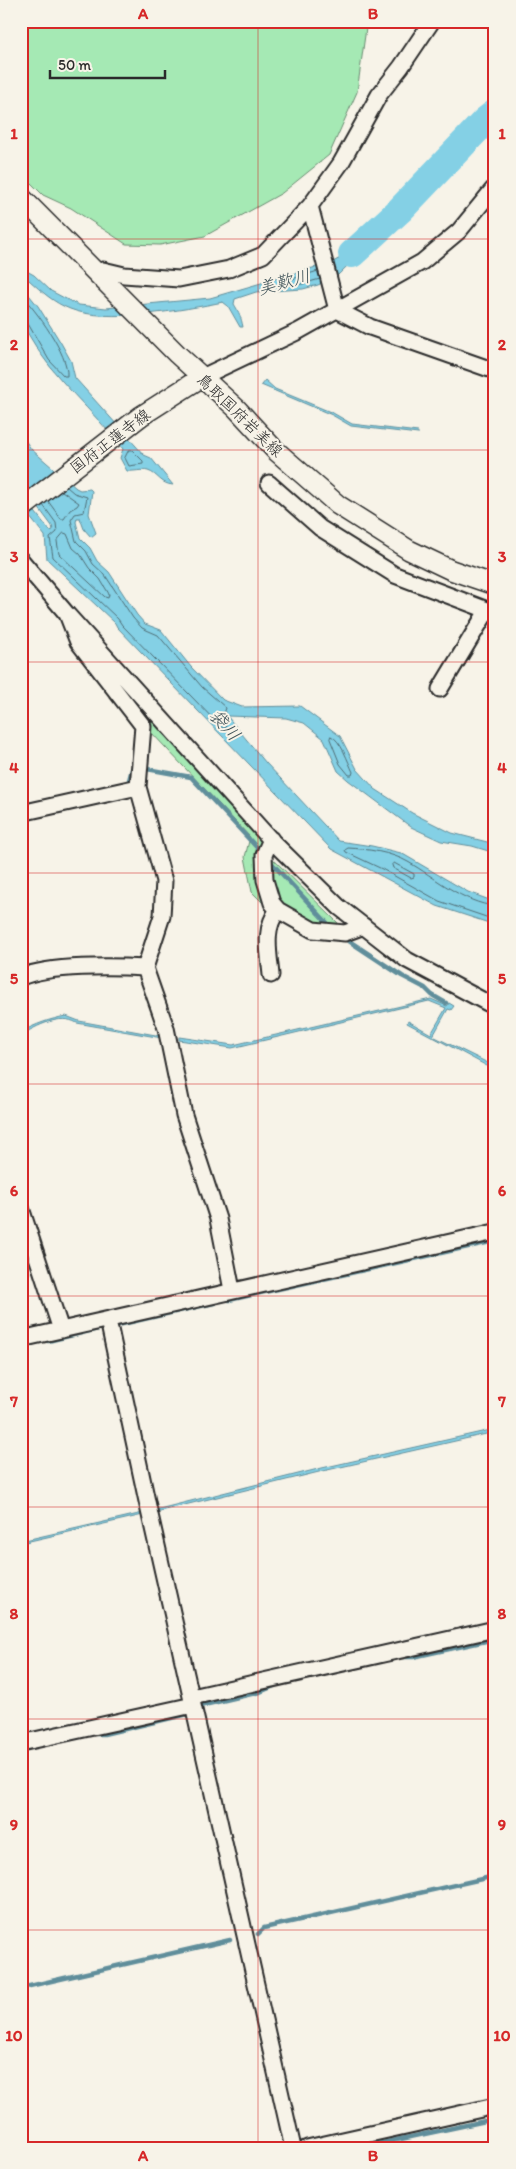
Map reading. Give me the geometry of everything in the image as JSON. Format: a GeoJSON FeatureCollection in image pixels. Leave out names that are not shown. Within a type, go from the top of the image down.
{"type":"FeatureCollection","features":[{"type":"Feature","properties":{"kind":"main road","name":"鳥取国府岩美線"},"geometry":{"type":"LineString","coordinates":[[21,197],[169,347],[237,409],[275,450],[338,505],[408,550],[451,570],[495,585]]}},
{"type":"Feature","properties":{"kind":"main road","name":"国府正蓮寺線"},"geometry":{"type":"LineString","coordinates":[[21,509],[132,423],[202,377]]}},
{"type":"Feature","properties":{"kind":"street"},"geometry":{"type":"LineString","coordinates":[[96,273],[103,270],[124,275],[179,279],[229,269],[263,255],[310,206],[341,163],[379,95],[401,67],[432,21]]}},
{"type":"Feature","properties":{"kind":"street"},"geometry":{"type":"LineString","coordinates":[[202,377],[299,331],[422,262],[459,230],[495,186]]}},
{"type":"Feature","properties":{"kind":"street"},"geometry":{"type":"LineString","coordinates":[[310,206],[337,310],[370,328],[495,372]]}},
{"type":"Feature","properties":{"kind":"street"},"geometry":{"type":"LineString","coordinates":[[269,483],[320,528],[383,569],[491,612],[440,689]]}},
{"type":"Feature","properties":{"kind":"street"},"geometry":{"type":"LineString","coordinates":[[21,560],[67,614],[271,839],[339,907],[407,960],[495,1007]]}},
{"type":"Feature","properties":{"kind":"street"},"geometry":{"type":"LineString","coordinates":[[67,614],[78,642],[143,726],[138,787],[164,881],[162,916],[145,968],[166,1028],[184,1115],[218,1219],[232,1290]]}},
{"type":"Feature","properties":{"kind":"street"},"geometry":{"type":"LineString","coordinates":[[21,813],[138,787]]}},
{"type":"Feature","properties":{"kind":"street"},"geometry":{"type":"LineString","coordinates":[[271,839],[264,855],[265,880],[272,903],[278,910],[312,930],[345,934],[364,926]]}},
{"type":"Feature","properties":{"kind":"street"},"geometry":{"type":"LineString","coordinates":[[271,975],[268,935],[271,920],[278,910]]}},
{"type":"Feature","properties":{"kind":"street"},"geometry":{"type":"LineString","coordinates":[[21,977],[34,971],[119,966],[145,968]]}},
{"type":"Feature","properties":{"kind":"street"},"geometry":{"type":"LineString","coordinates":[[21,1208],[61,1330]]}},
{"type":"Feature","properties":{"kind":"street"},"geometry":{"type":"LineString","coordinates":[[21,1339],[495,1232]]}},
{"type":"Feature","properties":{"kind":"street"},"geometry":{"type":"LineString","coordinates":[[108,1320],[192,1701],[294,2148]]}},
{"type":"Feature","properties":{"kind":"street"},"geometry":{"type":"LineString","coordinates":[[21,1743],[495,1629]]}},
{"type":"Feature","properties":{"kind":"street"},"geometry":{"type":"LineString","coordinates":[[306,2148],[495,2106]]}},
{"type":"Feature","properties":{"kind":"green space"},"geometry":{"type":"Polygon","coordinates":[[[21,21],[367,21],[357,92],[329,155],[282,193],[205,236],[160,245],[126,244],[71,208],[43,195],[21,173],[21,21]]]}},
{"type":"Feature","properties":{"kind":"green space"},"geometry":{"type":"Polygon","coordinates":[[[85,638],[202,770],[206,780],[237,814],[249,820],[265,838],[270,910],[252,892],[245,857],[250,837],[150,731],[147,719],[85,638]]]}},
{"type":"Feature","properties":{"kind":"green space"},"geometry":{"type":"Polygon","coordinates":[[[268,854],[339,924],[339,929],[319,929],[282,908],[270,883],[268,854]]]}},
{"type":"Feature","properties":{"kind":"water"},"geometry":{"type":"Polygon","coordinates":[[[375,226],[382,232],[338,275],[318,285],[303,289],[256,292],[235,299],[234,304],[240,315],[243,327],[240,327],[228,306],[223,302],[167,312],[104,315],[70,309],[53,300],[29,280],[21,283],[21,268],[34,275],[51,291],[70,301],[79,305],[106,308],[210,298],[333,262],[344,256],[375,226]]]}},
{"type":"Feature","properties":{"kind":"water"},"geometry":{"type":"Polygon","coordinates":[[[21,285],[38,306],[61,343],[71,361],[75,378],[144,455],[151,458],[173,485],[165,483],[148,471],[127,471],[120,458],[123,449],[50,367],[25,328],[20,316],[21,285]]]}},
{"type":"Feature","properties":{"kind":"water"},"geometry":{"type":"Polygon","coordinates":[[[265,380],[275,389],[333,413],[352,424],[418,432],[418,434],[351,426],[332,415],[261,385],[265,380]]]}},
{"type":"Feature","properties":{"kind":"water","name":"袋川"},"geometry":{"type":"Polygon","coordinates":[[[21,434],[31,449],[76,488],[80,490],[90,489],[92,491],[89,514],[96,533],[91,537],[84,529],[80,518],[77,518],[76,522],[80,538],[90,548],[97,561],[109,572],[137,615],[145,624],[161,630],[191,667],[223,700],[242,707],[300,706],[340,736],[357,769],[375,789],[412,813],[452,833],[495,844],[495,853],[472,846],[441,841],[411,827],[338,771],[324,739],[304,723],[286,718],[227,716],[266,763],[339,841],[401,853],[468,892],[495,902],[495,925],[437,906],[331,849],[115,623],[47,559],[45,536],[21,506],[21,494],[50,531],[53,530],[21,484],[21,434]]]}},
{"type":"Feature","properties":{"kind":"water"},"geometry":{"type":"Polygon","coordinates":[[[431,999],[447,1006],[449,1003],[454,1006],[451,1010],[448,1009],[433,1036],[488,1063],[492,1058],[495,1059],[491,1065],[487,1066],[407,1023],[408,1021],[431,1034],[446,1008],[429,1001],[232,1048],[179,1040],[179,1037],[233,1045],[431,999]]]}},
{"type":"Feature","properties":{"kind":"water"},"geometry":{"type":"Polygon","coordinates":[[[66,1016],[79,1021],[161,1036],[162,1038],[63,1019],[49,1022],[21,1035],[21,1032],[38,1024],[66,1016]]]}},
{"type":"Feature","properties":{"kind":"water"},"geometry":{"type":"Polygon","coordinates":[[[495,1429],[495,1432],[323,1471],[156,1512],[155,1510],[322,1468],[495,1429]]]}},
{"type":"Feature","properties":{"kind":"water"},"geometry":{"type":"Polygon","coordinates":[[[143,1513],[143,1515],[21,1543],[21,1541],[143,1513]]]}},
{"type":"Feature","properties":{"kind":"waterway","name":"美歎川"},"geometry":{"type":"LineString","coordinates":[[352,254],[400,210],[486,120],[495,113]]}},
{"type":"Feature","properties":{"kind":"waterway"},"geometry":{"type":"LineString","coordinates":[[129,780],[132,769]]}},
{"type":"Feature","properties":{"kind":"waterway"},"geometry":{"type":"LineString","coordinates":[[147,769],[191,777],[261,852]]}},
{"type":"Feature","properties":{"kind":"waterway"},"geometry":{"type":"LineString","coordinates":[[268,859],[331,927]]}},
{"type":"Feature","properties":{"kind":"waterway"},"geometry":{"type":"LineString","coordinates":[[343,937],[446,1003]]}},
{"type":"Feature","properties":{"kind":"waterway"},"geometry":{"type":"LineString","coordinates":[[229,1300],[495,1241]]}},
{"type":"Feature","properties":{"kind":"waterway"},"geometry":{"type":"LineString","coordinates":[[118,1325],[214,1303]]}},
{"type":"Feature","properties":{"kind":"waterway"},"geometry":{"type":"LineString","coordinates":[[48,1341],[98,1329]]}},
{"type":"Feature","properties":{"kind":"waterway"},"geometry":{"type":"LineString","coordinates":[[401,1657],[413,1657],[495,1639]]}},
{"type":"Feature","properties":{"kind":"waterway"},"geometry":{"type":"LineString","coordinates":[[204,1705],[260,1692],[274,1686]]}},
{"type":"Feature","properties":{"kind":"waterway"},"geometry":{"type":"LineString","coordinates":[[96,1734],[104,1734],[184,1715]]}},
{"type":"Feature","properties":{"kind":"waterway"},"geometry":{"type":"LineString","coordinates":[[258,1934],[264,1928],[495,1876]]}},
{"type":"Feature","properties":{"kind":"waterway"},"geometry":{"type":"LineString","coordinates":[[21,1988],[230,1940]]}},
{"type":"Feature","properties":{"kind":"waterway"},"geometry":{"type":"LineString","coordinates":[[359,2148],[495,2119]]}}]}
